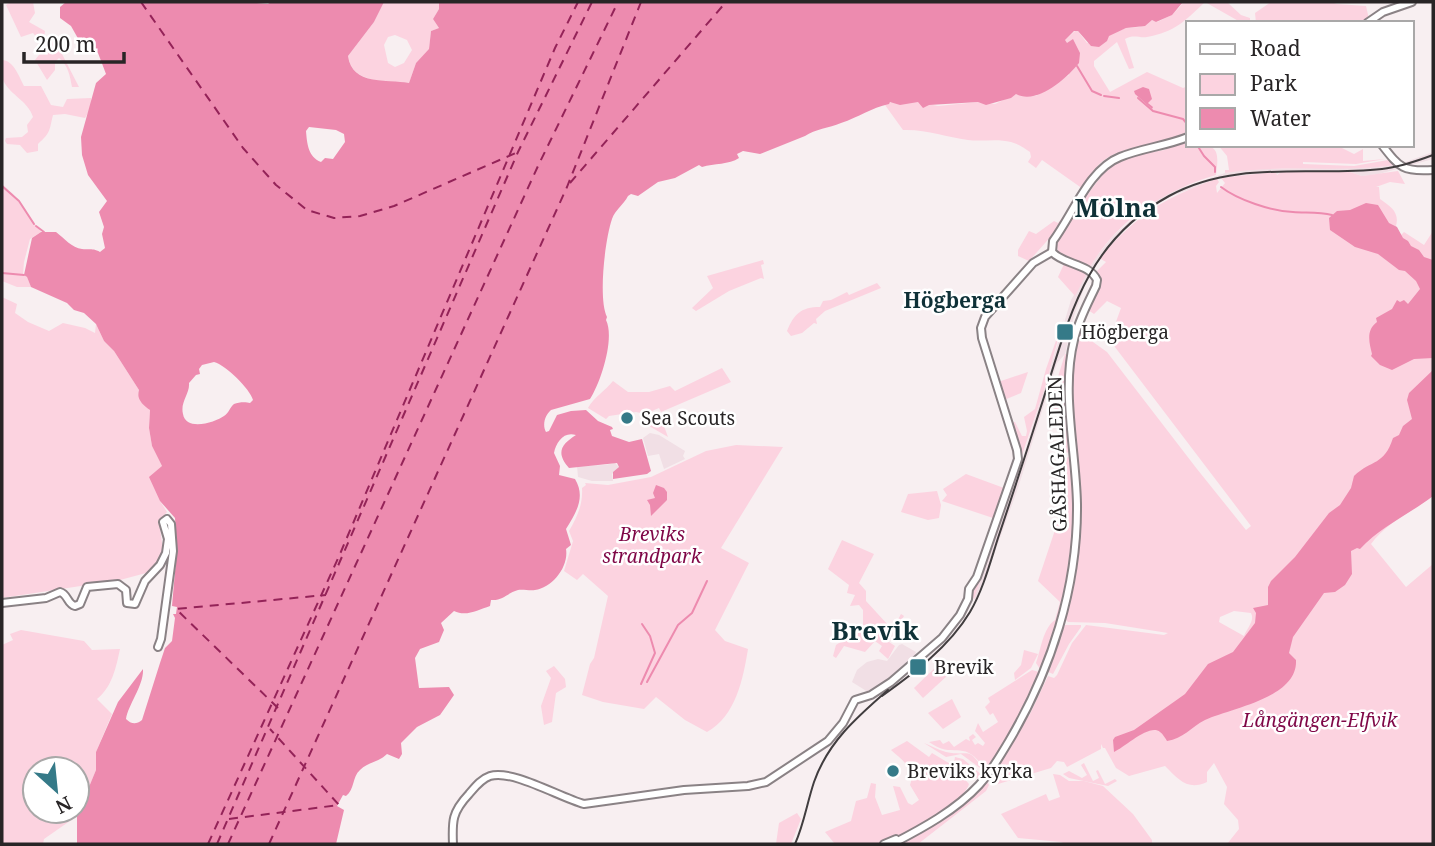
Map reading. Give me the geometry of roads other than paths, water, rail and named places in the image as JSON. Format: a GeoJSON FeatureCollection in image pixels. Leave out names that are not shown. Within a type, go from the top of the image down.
{"type":"FeatureCollection","features":[{"type":"Feature","properties":{"kind":"street"},"geometry":{"type":"LineString","coordinates":[[1370,21],[1383,12],[1412,2]]}},
{"type":"Feature","properties":{"kind":"street"},"geometry":{"type":"LineString","coordinates":[[453,844],[455,811],[475,787],[492,776],[510,775],[584,804],[766,782],[821,747],[844,723],[855,700],[871,695],[891,681],[942,638],[960,615],[968,599],[969,589],[977,577],[1018,459],[981,336],[982,322],[1033,263],[1052,252],[1053,241],[1104,165],[1122,156],[1186,138]]}},
{"type":"Feature","properties":{"kind":"street"},"geometry":{"type":"LineString","coordinates":[[1384,147],[1404,169],[1433,170]]}},
{"type":"Feature","properties":{"kind":"street","name":"GÅSHAGALEDEN"},"geometry":{"type":"LineString","coordinates":[[892,844],[968,796],[989,772],[1027,708],[1048,661],[1061,622],[1075,545],[1076,486],[1070,409],[1071,354],[1078,327],[1097,280],[1091,271],[1060,259],[1052,252]]}},
{"type":"Feature","properties":{"kind":"street"},"geometry":{"type":"LineString","coordinates":[[2,603],[46,598],[60,592],[75,606],[80,604],[88,587],[118,584],[126,589],[128,604],[135,604],[145,581],[160,565],[166,552],[168,539],[163,522],[167,519],[172,523],[173,551],[158,647]]}},
{"type":"Feature","properties":{"kind":"street","name":"GÅSHAGALEDEN"},"geometry":{"type":"LineString","coordinates":[[884,844],[926,825]]}},
{"type":"Feature","properties":{"kind":"water"},"geometry":{"type":"Polygon","coordinates":[[[66,2],[384,2],[374,22],[348,56],[351,66],[363,77],[409,83],[416,63],[429,49],[431,31],[439,28],[433,19],[439,9],[439,2],[1183,2],[1172,15],[1156,22],[1152,20],[1145,26],[1126,28],[1109,36],[1099,47],[1091,46],[1078,31],[1074,31],[1065,40],[1067,43],[1073,39],[1080,53],[1079,63],[1059,83],[1042,93],[1033,96],[1016,94],[986,105],[978,102],[929,105],[923,108],[918,102],[900,105],[890,102],[760,154],[743,151],[737,154],[739,158],[731,162],[702,167],[699,165],[675,178],[658,182],[638,196],[628,196],[613,216],[607,240],[603,297],[609,338],[606,360],[598,382],[590,399],[551,410],[544,426],[546,432],[549,431],[557,415],[586,410],[598,421],[612,427],[612,436],[629,442],[642,439],[651,471],[647,474],[613,479],[613,472],[619,467],[617,463],[569,468],[561,453],[564,445],[576,435],[564,436],[559,441],[554,453],[560,466],[559,475],[575,479],[580,492],[576,511],[566,529],[571,545],[566,549],[562,569],[553,581],[541,588],[518,590],[491,600],[490,606],[472,612],[454,611],[441,623],[444,630],[439,642],[420,649],[415,658],[419,688],[449,687],[454,695],[440,715],[417,727],[401,743],[402,754],[399,759],[387,754],[357,773],[351,790],[346,796],[343,795],[337,806],[344,810],[336,844],[77,844],[77,825],[91,825],[91,782],[96,770],[96,752],[118,702],[143,669],[141,682],[126,719],[134,723],[142,720],[165,648],[172,641],[175,618],[173,614],[176,614],[177,607],[172,606],[177,549],[175,518],[160,501],[149,477],[162,466],[152,446],[150,410],[139,399],[139,390],[114,351],[104,341],[96,324],[67,303],[31,287],[24,275],[32,238],[41,232],[56,232],[78,248],[100,252],[105,248],[102,234],[104,227],[99,212],[107,201],[88,175],[82,155],[81,137],[96,83],[106,74],[98,53],[80,42],[71,26],[60,18],[60,7],[66,2]],[[309,127],[306,131],[309,149],[317,160],[321,162],[325,158],[333,159],[345,142],[344,134],[336,130],[309,127]],[[214,362],[202,365],[200,374],[189,383],[182,410],[185,420],[195,424],[215,421],[226,415],[234,404],[250,403],[253,400],[237,378],[214,362]]]}},
{"type":"Feature","properties":{"kind":"water"},"geometry":{"type":"Polygon","coordinates":[[[1143,87],[1149,89],[1152,99],[1148,103],[1152,109],[1135,94],[1134,91],[1143,87]]]}},
{"type":"Feature","properties":{"kind":"water"},"geometry":{"type":"Polygon","coordinates":[[[1366,203],[1378,205],[1389,223],[1397,227],[1411,246],[1419,250],[1424,257],[1433,260],[1433,358],[1414,359],[1392,370],[1380,365],[1371,356],[1370,332],[1377,322],[1376,318],[1392,309],[1397,300],[1404,300],[1408,304],[1420,289],[1405,271],[1399,270],[1378,254],[1355,247],[1330,230],[1329,218],[1337,211],[1350,210],[1366,203]]]}},
{"type":"Feature","properties":{"kind":"water"},"geometry":{"type":"Polygon","coordinates":[[[1433,370],[1433,496],[1385,528],[1360,549],[1351,551],[1352,574],[1345,585],[1335,592],[1324,593],[1293,637],[1289,653],[1296,660],[1294,673],[1286,684],[1261,700],[1205,720],[1178,738],[1167,741],[1160,732],[1150,731],[1114,752],[1115,737],[1134,730],[1185,694],[1208,664],[1233,652],[1255,623],[1256,613],[1253,608],[1268,605],[1268,587],[1271,581],[1295,557],[1329,513],[1340,505],[1351,488],[1354,476],[1381,458],[1393,438],[1399,435],[1403,426],[1412,419],[1407,400],[1409,393],[1433,370]]]}},
{"type":"Feature","properties":{"kind":"water"},"geometry":{"type":"Polygon","coordinates":[[[656,485],[667,492],[667,500],[651,516],[647,500],[655,498],[653,493],[656,485]]]}},
{"type":"Feature","properties":{"kind":"waterway"},"geometry":{"type":"LineString","coordinates":[[1077,66],[1092,91],[1101,95]]}},
{"type":"Feature","properties":{"kind":"waterway"},"geometry":{"type":"LineString","coordinates":[[1104,96],[1119,98]]}},
{"type":"Feature","properties":{"kind":"waterway"},"geometry":{"type":"LineString","coordinates":[[1138,98],[1153,111],[1183,119],[1186,123]]}},
{"type":"Feature","properties":{"kind":"waterway"},"geometry":{"type":"LineString","coordinates":[[1198,147],[1215,167],[1215,172]]}},
{"type":"Feature","properties":{"kind":"waterway"},"geometry":{"type":"LineString","coordinates":[[2,186],[19,201],[34,224]]}},
{"type":"Feature","properties":{"kind":"waterway"},"geometry":{"type":"LineString","coordinates":[[1221,187],[1265,207],[1332,215]]}},
{"type":"Feature","properties":{"kind":"waterway"},"geometry":{"type":"LineString","coordinates":[[36,226],[44,232]]}},
{"type":"Feature","properties":{"kind":"waterway"},"geometry":{"type":"LineString","coordinates":[[2,273],[24,275]]}},
{"type":"Feature","properties":{"kind":"waterway"},"geometry":{"type":"LineString","coordinates":[[647,682],[678,625],[692,613],[707,581]]}},
{"type":"Feature","properties":{"kind":"waterway"},"geometry":{"type":"LineString","coordinates":[[641,684],[655,653],[650,636],[642,624]]}},
{"type":"Feature","properties":{"kind":"tram line"},"geometry":{"type":"LineString","coordinates":[[882,696],[941,648],[962,625],[975,604],[1073,309],[1100,257],[1119,235],[1141,214],[1169,196],[1220,177],[1247,173],[1382,169],[1433,155]]}},
{"type":"Feature","properties":{"kind":"tram line"},"geometry":{"type":"LineString","coordinates":[[795,844],[814,782],[827,755],[855,720],[888,690]]}},
{"type":"Feature","properties":{"kind":"place","name":"Högberga"},"geometry":{"type":"Point","coordinates":[1065,332]}},
{"type":"Feature","properties":{"kind":"place","name":"Sea Scouts"},"geometry":{"type":"Point","coordinates":[627,418]}},
{"type":"Feature","properties":{"kind":"place","name":"Brevik"},"geometry":{"type":"Point","coordinates":[918,667]}},
{"type":"Feature","properties":{"kind":"place","name":"Breviks kyrka"},"geometry":{"type":"Point","coordinates":[893,771]}},
{"type":"Feature","properties":{"kind":"district","name":"Mölna"},"geometry":{"type":"Point","coordinates":[1116,208]}},
{"type":"Feature","properties":{"kind":"district","name":"Högberga"},"geometry":{"type":"Point","coordinates":[955,301]}},
{"type":"Feature","properties":{"kind":"district","name":"Brevik"},"geometry":{"type":"Point","coordinates":[875,631]}},
{"type":"Feature","properties":{"kind":"park label","name":"Breviks strandpark"},"geometry":{"type":"Point","coordinates":[652,545]}},
{"type":"Feature","properties":{"kind":"park label","name":"Långängen-Elfvik"},"geometry":{"type":"Point","coordinates":[1320,720]}}]}
